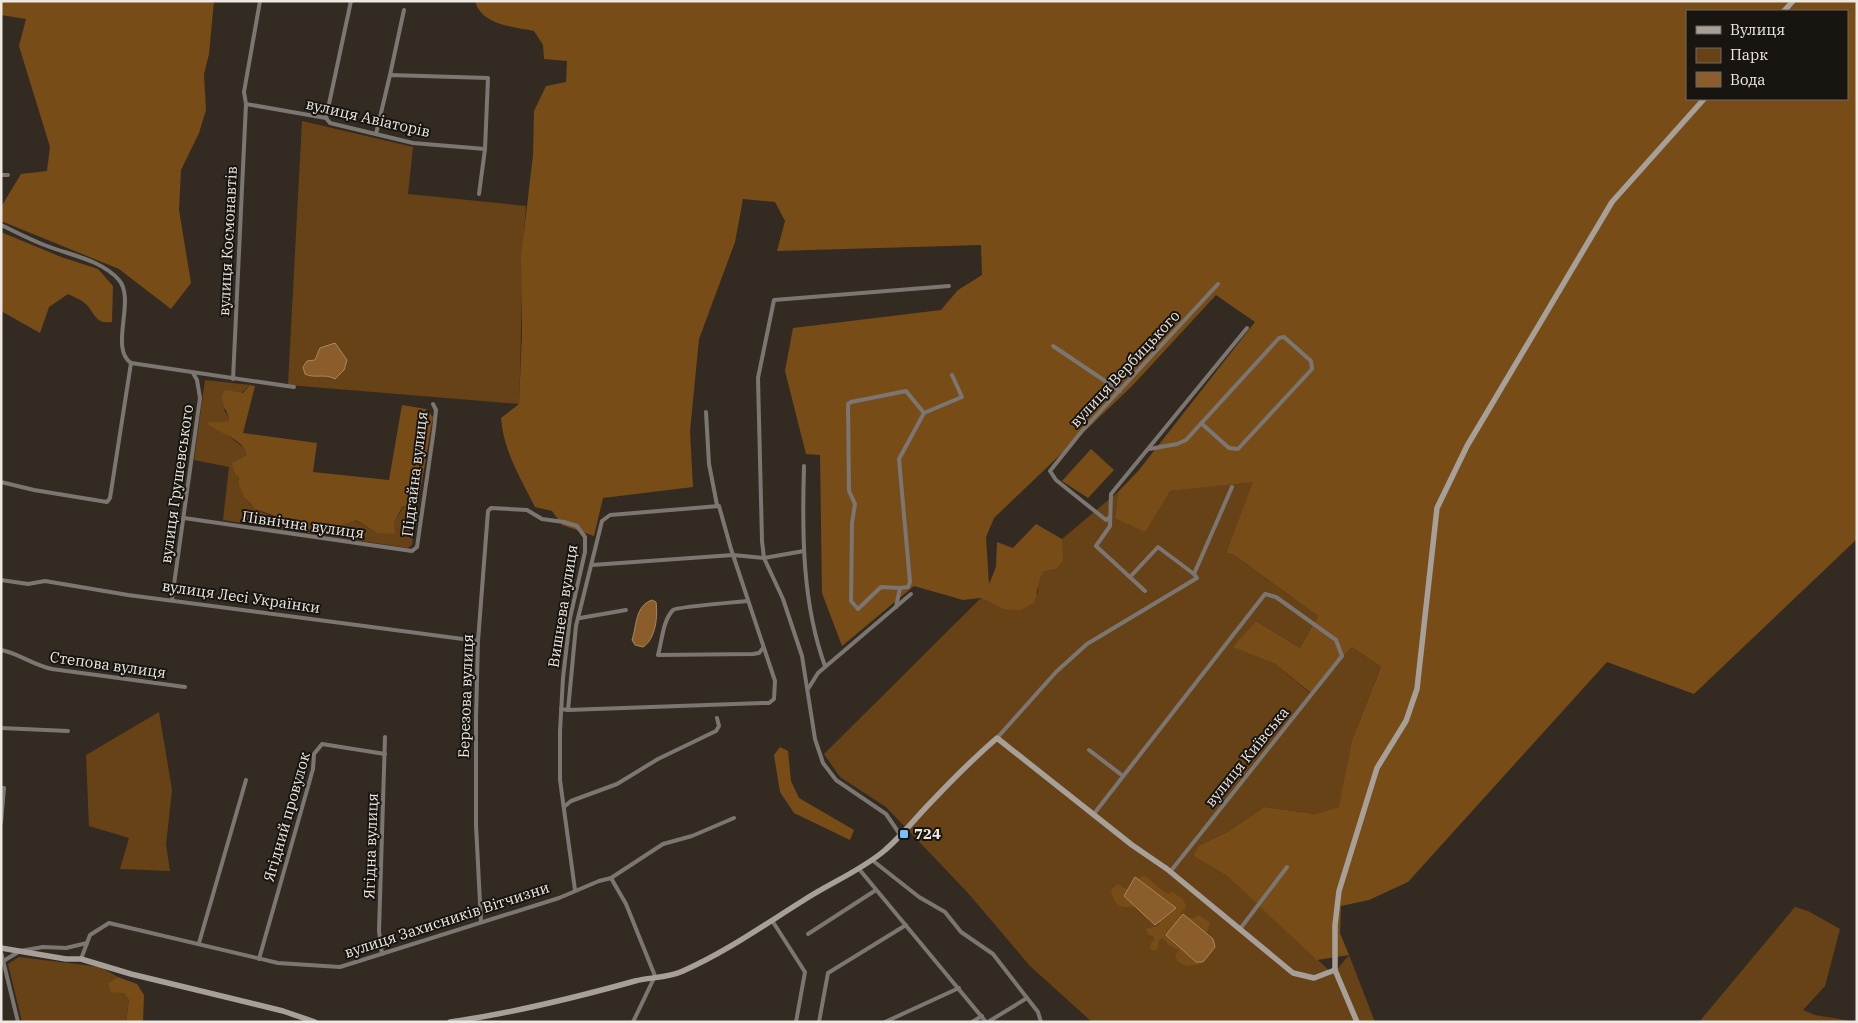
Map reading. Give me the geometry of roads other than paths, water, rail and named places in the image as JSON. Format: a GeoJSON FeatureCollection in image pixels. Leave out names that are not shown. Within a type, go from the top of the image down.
{"type":"FeatureCollection","features":[{"type":"Feature","properties":{"kind":"street","name":"вулиця Космонавтів"},"geometry":{"type":"LineString","coordinates":[[233,379],[246,104],[244,92],[260,1]]}},
{"type":"Feature","properties":{"kind":"street"},"geometry":{"type":"LineString","coordinates":[[326,118],[352,1]]}},
{"type":"Feature","properties":{"kind":"street"},"geometry":{"type":"LineString","coordinates":[[376,134],[404,10]]}},
{"type":"Feature","properties":{"kind":"street"},"geometry":{"type":"LineString","coordinates":[[390,75],[488,78],[485,149],[479,194]]}},
{"type":"Feature","properties":{"kind":"street"},"geometry":{"type":"LineString","coordinates":[[1357,1022],[1335,970],[1334,925],[1339,892],[1377,768],[1406,721],[1417,689],[1437,508],[1466,446],[1612,202],[1703,100]]}},
{"type":"Feature","properties":{"kind":"street","name":"вулиця Авіаторів"},"geometry":{"type":"LineString","coordinates":[[246,104],[326,118],[330,123],[413,143],[485,149]]}},
{"type":"Feature","properties":{"kind":"street"},"geometry":{"type":"LineString","coordinates":[[1,175],[8,175]]}},
{"type":"Feature","properties":{"kind":"street"},"geometry":{"type":"LineString","coordinates":[[1,225],[45,245],[102,266],[117,278],[124,292],[122,350],[125,359],[131,363],[294,387]]}},
{"type":"Feature","properties":{"kind":"street","name":"вулиця Вербицького"},"geometry":{"type":"LineString","coordinates":[[1109,518],[1106,520],[1056,480],[1050,472],[1082,431],[1218,284]]}},
{"type":"Feature","properties":{"kind":"street"},"geometry":{"type":"LineString","coordinates":[[902,836],[886,814],[828,772],[818,752],[802,656],[783,599],[764,558],[758,378],[774,300],[949,286]]}},
{"type":"Feature","properties":{"kind":"street"},"geometry":{"type":"LineString","coordinates":[[1145,591],[1096,546],[1110,526],[1111,494],[1247,328]]}},
{"type":"Feature","properties":{"kind":"street"},"geometry":{"type":"LineString","coordinates":[[1149,449],[1177,444],[1186,440],[1201,423],[1279,338],[1284,337],[1311,361],[1312,369],[1238,449],[1229,448],[1201,423]]}},
{"type":"Feature","properties":{"kind":"street"},"geometry":{"type":"LineString","coordinates":[[1053,346],[1120,392]]}},
{"type":"Feature","properties":{"kind":"street"},"geometry":{"type":"LineString","coordinates":[[1,482],[34,490],[107,502],[110,498],[131,363]]}},
{"type":"Feature","properties":{"kind":"street","name":"вулиця Грушевського"},"geometry":{"type":"LineString","coordinates":[[172,599],[201,392],[193,373]]}},
{"type":"Feature","properties":{"kind":"street"},"geometry":{"type":"LineString","coordinates":[[924,413],[906,391],[850,402],[848,404],[849,492],[855,504],[852,523],[851,601],[858,608],[882,587],[908,587],[910,582],[899,459],[924,413],[962,396],[952,375]]}},
{"type":"Feature","properties":{"kind":"street","name":"Підгайна вулиця"},"geometry":{"type":"LineString","coordinates":[[418,547],[436,410],[433,404]]}},
{"type":"Feature","properties":{"kind":"street"},"geometry":{"type":"LineString","coordinates":[[561,709],[769,703],[774,699],[775,686],[719,506],[717,505],[709,464],[706,412]]}},
{"type":"Feature","properties":{"kind":"street"},"geometry":{"type":"LineString","coordinates":[[804,466],[804,551],[810,610],[825,666]]}},
{"type":"Feature","properties":{"kind":"street"},"geometry":{"type":"LineString","coordinates":[[1194,574],[1232,488]]}},
{"type":"Feature","properties":{"kind":"street"},"geometry":{"type":"LineString","coordinates":[[568,710],[573,644],[602,521],[610,515],[717,505]]}},
{"type":"Feature","properties":{"kind":"street","name":"Березова вулиця"},"geometry":{"type":"LineString","coordinates":[[481,922],[475,767],[478,641],[488,511],[491,508],[527,510]]}},
{"type":"Feature","properties":{"kind":"street","name":"Вишнева вулиця"},"geometry":{"type":"LineString","coordinates":[[527,510],[542,519],[577,526],[585,537],[585,552],[570,618],[561,709],[560,780],[575,890]]}},
{"type":"Feature","properties":{"kind":"street","name":"Північна вулиця"},"geometry":{"type":"LineString","coordinates":[[184,518],[388,549],[412,551],[418,547]]}},
{"type":"Feature","properties":{"kind":"street"},"geometry":{"type":"LineString","coordinates":[[450,1022],[500,1014],[655,976],[681,972],[773,922],[803,900],[860,869],[902,836],[932,800],[997,738],[1056,672],[1087,644],[1197,578],[1158,547],[1130,577]]}},
{"type":"Feature","properties":{"kind":"street"},"geometry":{"type":"LineString","coordinates":[[592,565],[733,555],[764,558],[804,551]]}},
{"type":"Feature","properties":{"kind":"street","name":"вулиця Лесі Українки"},"geometry":{"type":"LineString","coordinates":[[1,580],[28,584],[45,581],[128,595],[172,599],[478,641]]}},
{"type":"Feature","properties":{"kind":"street"},"geometry":{"type":"LineString","coordinates":[[896,607],[900,588]]}},
{"type":"Feature","properties":{"kind":"street"},"geometry":{"type":"LineString","coordinates":[[808,689],[818,672],[911,594]]}},
{"type":"Feature","properties":{"kind":"street","name":"вулиця Київська"},"geometry":{"type":"LineString","coordinates":[[1123,776],[1265,594],[1276,597],[1336,640],[1342,656],[1170,872]]}},
{"type":"Feature","properties":{"kind":"street"},"geometry":{"type":"LineString","coordinates":[[748,601],[700,607],[678,607],[672,611],[667,621],[658,655],[753,654],[759,653],[763,648]]}},
{"type":"Feature","properties":{"kind":"street"},"geometry":{"type":"LineString","coordinates":[[580,618],[626,610]]}},
{"type":"Feature","properties":{"kind":"street","name":"Степова вулиця"},"geometry":{"type":"LineString","coordinates":[[1,650],[15,654],[36,665],[52,669],[185,687]]}},
{"type":"Feature","properties":{"kind":"street"},"geometry":{"type":"LineString","coordinates":[[565,806],[571,801],[617,784],[658,759],[716,730],[719,726],[717,718]]}},
{"type":"Feature","properties":{"kind":"street"},"geometry":{"type":"LineString","coordinates":[[1,728],[68,731]]}},
{"type":"Feature","properties":{"kind":"street","name":"Ягідна вулиця"},"geometry":{"type":"LineString","coordinates":[[382,954],[380,931],[386,737]]}},
{"type":"Feature","properties":{"kind":"street"},"geometry":{"type":"LineString","coordinates":[[997,738],[1093,815],[1170,872],[1293,973],[1314,978],[1335,970]]}},
{"type":"Feature","properties":{"kind":"street","name":"Ягідний провулок"},"geometry":{"type":"LineString","coordinates":[[259,959],[313,769],[314,754],[322,744],[385,754]]}},
{"type":"Feature","properties":{"kind":"street"},"geometry":{"type":"LineString","coordinates":[[1089,750],[1123,776],[1093,815]]}},
{"type":"Feature","properties":{"kind":"street"},"geometry":{"type":"LineString","coordinates":[[199,943],[246,780]]}},
{"type":"Feature","properties":{"kind":"street"},"geometry":{"type":"LineString","coordinates":[[1,788],[4,788],[5,794],[1,822]]}},
{"type":"Feature","properties":{"kind":"street","name":"вулиця Захисників Вітчизни"},"geometry":{"type":"LineString","coordinates":[[81,959],[90,935],[110,923],[259,959],[321,968],[340,967],[559,898],[575,890],[611,878],[664,844],[692,836],[734,818]]}},
{"type":"Feature","properties":{"kind":"street"},"geometry":{"type":"LineString","coordinates":[[872,860],[918,897],[945,912],[961,932],[994,954],[1038,1012],[1041,1022]]}},
{"type":"Feature","properties":{"kind":"street"},"geometry":{"type":"LineString","coordinates":[[1240,929],[1287,866]]}},
{"type":"Feature","properties":{"kind":"street"},"geometry":{"type":"LineString","coordinates":[[860,869],[987,1022],[1026,998]]}},
{"type":"Feature","properties":{"kind":"street"},"geometry":{"type":"LineString","coordinates":[[611,878],[629,912],[655,976],[633,1022]]}},
{"type":"Feature","properties":{"kind":"street"},"geometry":{"type":"LineString","coordinates":[[808,934],[876,890]]}},
{"type":"Feature","properties":{"kind":"street"},"geometry":{"type":"LineString","coordinates":[[773,922],[805,972],[796,1022]]}},
{"type":"Feature","properties":{"kind":"street"},"geometry":{"type":"LineString","coordinates":[[819,1022],[828,973],[906,925]]}},
{"type":"Feature","properties":{"kind":"street"},"geometry":{"type":"LineString","coordinates":[[5,960],[20,951],[43,947],[66,948],[87,942]]}},
{"type":"Feature","properties":{"kind":"street"},"geometry":{"type":"LineString","coordinates":[[18,1022],[5,960],[1,950],[20,951],[66,959],[81,959],[131,974],[283,1011],[315,1022]]}},
{"type":"Feature","properties":{"kind":"street"},"geometry":{"type":"LineString","coordinates":[[885,1022],[959,988]]}},
{"type":"Feature","properties":{"kind":"street"},"geometry":{"type":"LineString","coordinates":[[972,1022],[982,1016]]}},
{"type":"Feature","properties":{"kind":"water"},"geometry":{"type":"Polygon","coordinates":[[[335,343],[347,360],[344,370],[335,379],[328,376],[305,374],[303,367],[307,361],[315,360],[320,348],[335,343]]]}},
{"type":"Feature","properties":{"kind":"water"},"geometry":{"type":"Polygon","coordinates":[[[652,600],[656,602],[657,607],[653,633],[643,647],[635,645],[632,640],[640,611],[646,603],[652,600]]]}},
{"type":"Feature","properties":{"kind":"water"},"geometry":{"type":"Polygon","coordinates":[[[1135,877],[1176,908],[1155,925],[1124,896],[1135,877]]]}},
{"type":"Feature","properties":{"kind":"water"},"geometry":{"type":"Polygon","coordinates":[[[1183,914],[1213,939],[1215,947],[1203,962],[1196,962],[1166,935],[1183,914]]]}},
{"type":"Feature","properties":{"kind":"place","name":"724"},"geometry":{"type":"Point","coordinates":[904,834]}}]}
